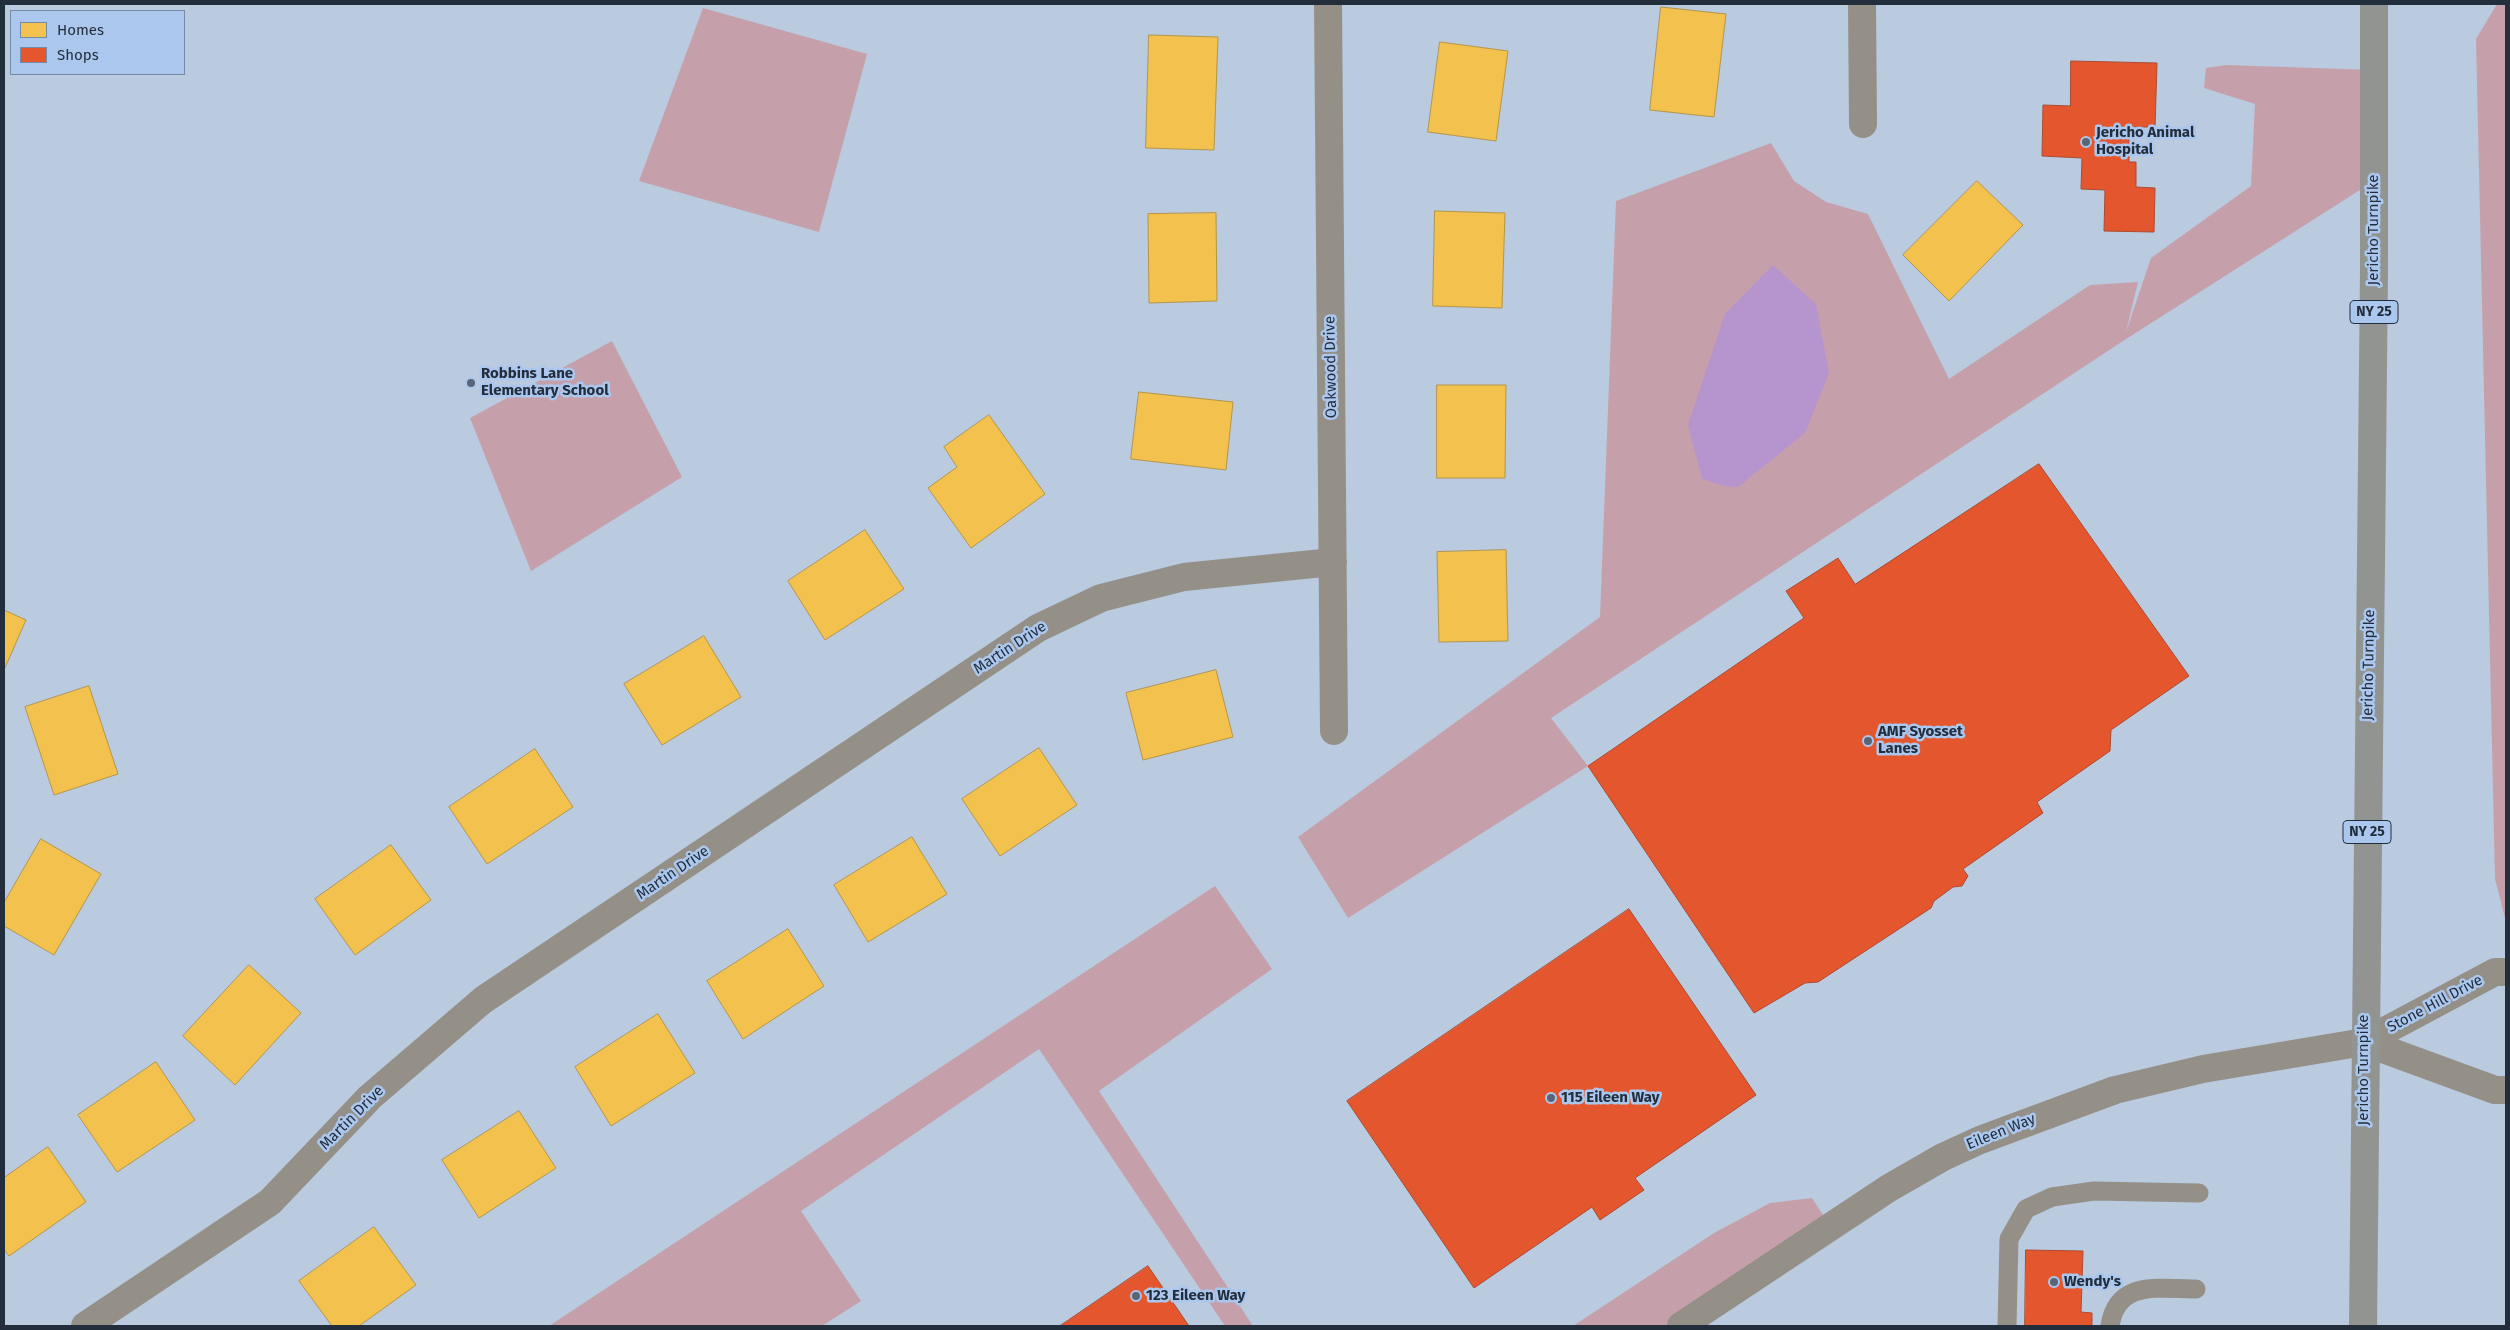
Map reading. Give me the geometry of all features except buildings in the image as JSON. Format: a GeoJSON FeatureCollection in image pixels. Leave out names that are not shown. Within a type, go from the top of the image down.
{"type":"FeatureCollection","features":[{"type":"Feature","properties":{"kind":"main road","name":"Jericho Turnpike"},"geometry":{"type":"LineString","coordinates":[[2363,1326],[2364,1042],[2374,271],[2374,4]]}},
{"type":"Feature","properties":{"kind":"street","name":"Oakwood Drive"},"geometry":{"type":"LineString","coordinates":[[1328,4],[1334,731]]}},
{"type":"Feature","properties":{"kind":"street"},"geometry":{"type":"LineString","coordinates":[[1862,4],[1863,124]]}},
{"type":"Feature","properties":{"kind":"street","name":"Martin Drive"},"geometry":{"type":"LineString","coordinates":[[85,1326],[270,1202],[370,1098],[483,1000],[1038,628],[1100,598],[1184,577],[1333,562]]}},
{"type":"Feature","properties":{"kind":"street","name":"Stone Hill Drive"},"geometry":{"type":"LineString","coordinates":[[2364,1042],[2495,972],[2506,972]]}},
{"type":"Feature","properties":{"kind":"street","name":"Stone Hill Drive"},"geometry":{"type":"LineString","coordinates":[[2364,1042],[2495,1090],[2506,1090]]}},
{"type":"Feature","properties":{"kind":"street","name":"Eileen Way"},"geometry":{"type":"LineString","coordinates":[[1681,1326],[1889,1188],[1943,1157],[1980,1140],[2115,1090],[2203,1069],[2364,1042]]}},
{"type":"Feature","properties":{"kind":"lane"},"geometry":{"type":"LineString","coordinates":[[2007,1326],[2009,1239],[2026,1209],[2052,1197],[2094,1191],[2199,1193]]}},
{"type":"Feature","properties":{"kind":"lane"},"geometry":{"type":"LineString","coordinates":[[2110,1326],[2112,1313],[2126,1294],[2145,1288],[2196,1289]]}},
{"type":"Feature","properties":{"kind":"shaded area"},"geometry":{"type":"Polygon","coordinates":[[[2497,4],[2506,4],[2506,922],[2495,879],[2476,39],[2497,4]]]}},
{"type":"Feature","properties":{"kind":"shaded area"},"geometry":{"type":"Polygon","coordinates":[[[703,8],[867,54],[819,232],[639,181],[703,8]]]}},
{"type":"Feature","properties":{"kind":"shaded area"},"geometry":{"type":"Polygon","coordinates":[[[2226,65],[2374,70],[2374,181],[2123,341],[1551,718],[1588,766],[1348,918],[1298,837],[1600,617],[1616,201],[1771,143],[1794,181],[1826,202],[1868,214],[1949,379],[2090,285],[2138,282],[2126,332],[2151,258],[2251,186],[2255,104],[2204,88],[2206,68],[2226,65]]]}},
{"type":"Feature","properties":{"kind":"shaded area"},"geometry":{"type":"Polygon","coordinates":[[[1773,265],[1816,304],[1829,373],[1805,433],[1738,487],[1724,486],[1702,479],[1688,425],[1725,314],[1773,265]]]}},
{"type":"Feature","properties":{"kind":"shaded area"},"geometry":{"type":"Polygon","coordinates":[[[612,341],[682,477],[531,571],[470,418],[612,341]]]}},
{"type":"Feature","properties":{"kind":"shaded area"},"geometry":{"type":"Polygon","coordinates":[[[1215,886],[1272,969],[1099,1091],[1253,1326],[1225,1326],[1039,1049],[801,1211],[861,1301],[822,1326],[549,1326],[1215,886]]]}},
{"type":"Feature","properties":{"kind":"shaded area"},"geometry":{"type":"Polygon","coordinates":[[[1812,1198],[1831,1227],[1681,1326],[1573,1326],[1714,1233],[1770,1203],[1812,1198]]]}},
{"type":"Feature","properties":{"kind":"place","name":"Jericho Animal Hospital"},"geometry":{"type":"Point","coordinates":[2086,142]}},
{"type":"Feature","properties":{"kind":"place","name":"Robbins Lane Elementary School"},"geometry":{"type":"Point","coordinates":[471,383]}},
{"type":"Feature","properties":{"kind":"place","name":"AMF Syosset Lanes"},"geometry":{"type":"Point","coordinates":[1868,741]}},
{"type":"Feature","properties":{"kind":"place","name":"115 Eileen Way"},"geometry":{"type":"Point","coordinates":[1551,1098]}},
{"type":"Feature","properties":{"kind":"place","name":"Wendy's"},"geometry":{"type":"Point","coordinates":[2054,1282]}},
{"type":"Feature","properties":{"kind":"place","name":"123 Eileen Way"},"geometry":{"type":"Point","coordinates":[1136,1296]}}]}
